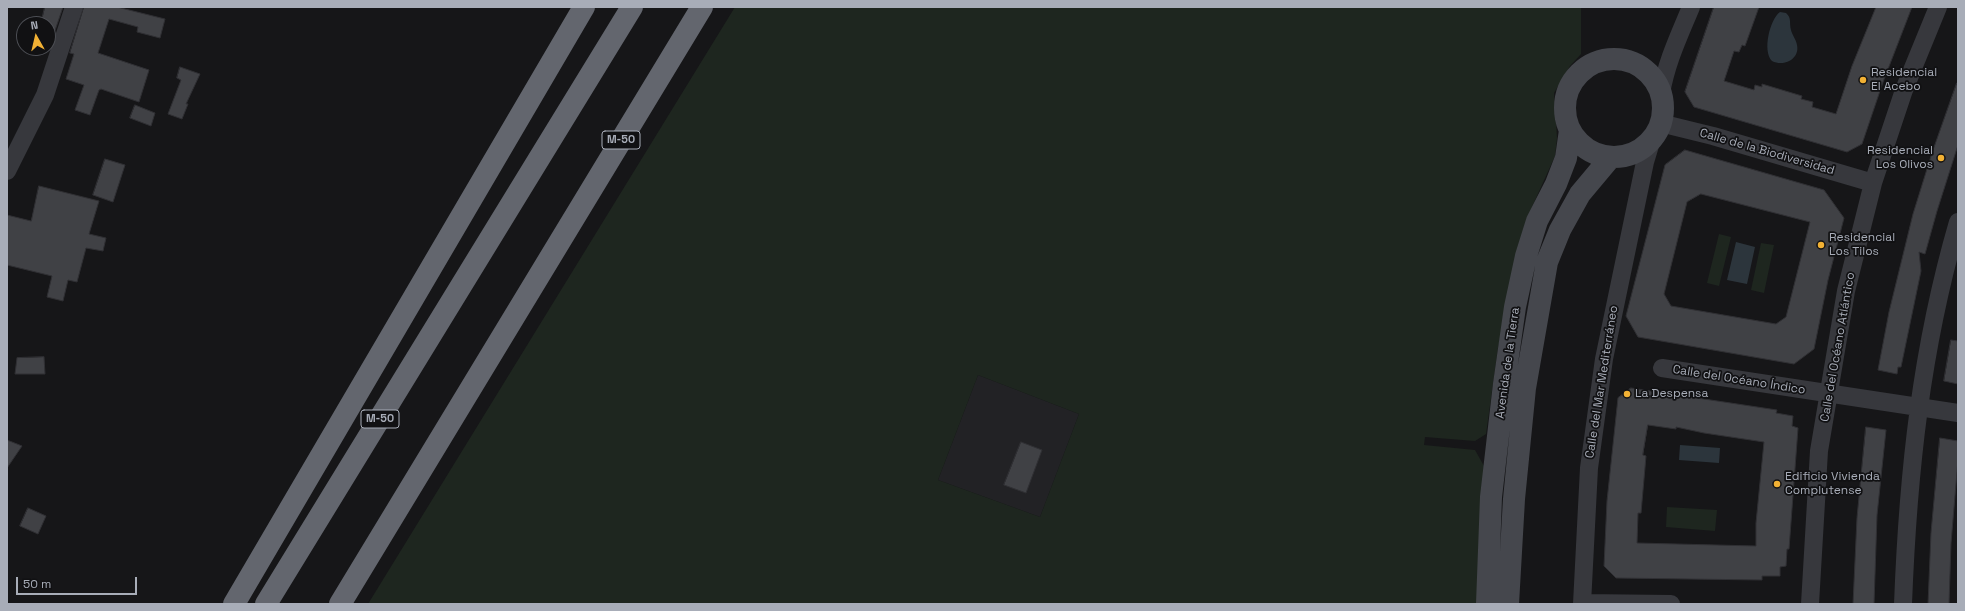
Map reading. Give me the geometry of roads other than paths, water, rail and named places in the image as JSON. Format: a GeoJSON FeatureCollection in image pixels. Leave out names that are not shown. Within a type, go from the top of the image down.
{"type":"FeatureCollection","features":[{"type":"Feature","properties":{"kind":"highway"},"geometry":{"type":"LineString","coordinates":[[234,604],[584,7]]}},
{"type":"Feature","properties":{"kind":"highway","name":"M-50"},"geometry":{"type":"LineString","coordinates":[[266,604],[632,7]]}},
{"type":"Feature","properties":{"kind":"highway","name":"M-50"},"geometry":{"type":"LineString","coordinates":[[340,604],[702,7]]}},
{"type":"Feature","properties":{"kind":"street"},"geometry":{"type":"LineString","coordinates":[[7,172],[45,95],[74,7]]}},
{"type":"Feature","properties":{"kind":"street"},"geometry":{"type":"LineString","coordinates":[[1661,94],[1654,80],[1644,69],[1631,62],[1614,59],[1598,62],[1583,70],[1574,79],[1568,91],[1565,104],[1566,118],[1570,130],[1578,140],[1587,149],[1598,154],[1611,157],[1626,155],[1640,149],[1656,131],[1663,108],[1661,94],[1664,72],[1691,7]]}},
{"type":"Feature","properties":{"kind":"street","name":"Calle del Océano Atlántico"},"geometry":{"type":"LineString","coordinates":[[1810,604],[1819,451],[1846,291],[1873,183],[1904,90],[1938,7]]}},
{"type":"Feature","properties":{"kind":"street","name":"Avenida de la Tierra"},"geometry":{"type":"LineString","coordinates":[[1487,604],[1491,496],[1504,384],[1515,307],[1526,256],[1537,221],[1556,184],[1566,158],[1570,130]]}},
{"type":"Feature","properties":{"kind":"street","name":"Calle de la Biodiversidad"},"geometry":{"type":"LineString","coordinates":[[1656,131],[1713,136],[1873,183]]}},
{"type":"Feature","properties":{"kind":"street","name":"Calle del Mar Mediterráneo"},"geometry":{"type":"LineString","coordinates":[[1582,603],[1589,468],[1606,344],[1645,162],[1656,131]]}},
{"type":"Feature","properties":{"kind":"street","name":"Avenida de la Tierra"},"geometry":{"type":"LineString","coordinates":[[1508,604],[1514,498],[1523,404],[1547,262],[1560,230],[1580,194],[1611,157]]}},
{"type":"Feature","properties":{"kind":"street"},"geometry":{"type":"LineString","coordinates":[[1903,604],[1909,484],[1918,407],[1931,326],[1958,222]]}},
{"type":"Feature","properties":{"kind":"street","name":"Calle del Océano Índico"},"geometry":{"type":"LineString","coordinates":[[1662,368],[1958,413]]}},
{"type":"Feature","properties":{"kind":"street"},"geometry":{"type":"LineString","coordinates":[[1582,603],[1671,604]]}},
{"type":"Feature","properties":{"kind":"place","name":"Residencial El Acebo"},"geometry":{"type":"Point","coordinates":[1863,80]}},
{"type":"Feature","properties":{"kind":"place","name":"Residencial Los Olivos"},"geometry":{"type":"Point","coordinates":[1941,158]}},
{"type":"Feature","properties":{"kind":"place","name":"Residencial Los Tilos"},"geometry":{"type":"Point","coordinates":[1821,245]}},
{"type":"Feature","properties":{"kind":"place","name":"La Despensa"},"geometry":{"type":"Point","coordinates":[1627,394]}},
{"type":"Feature","properties":{"kind":"place","name":"Edificio Vivienda Complutense"},"geometry":{"type":"Point","coordinates":[1777,484]}}]}
